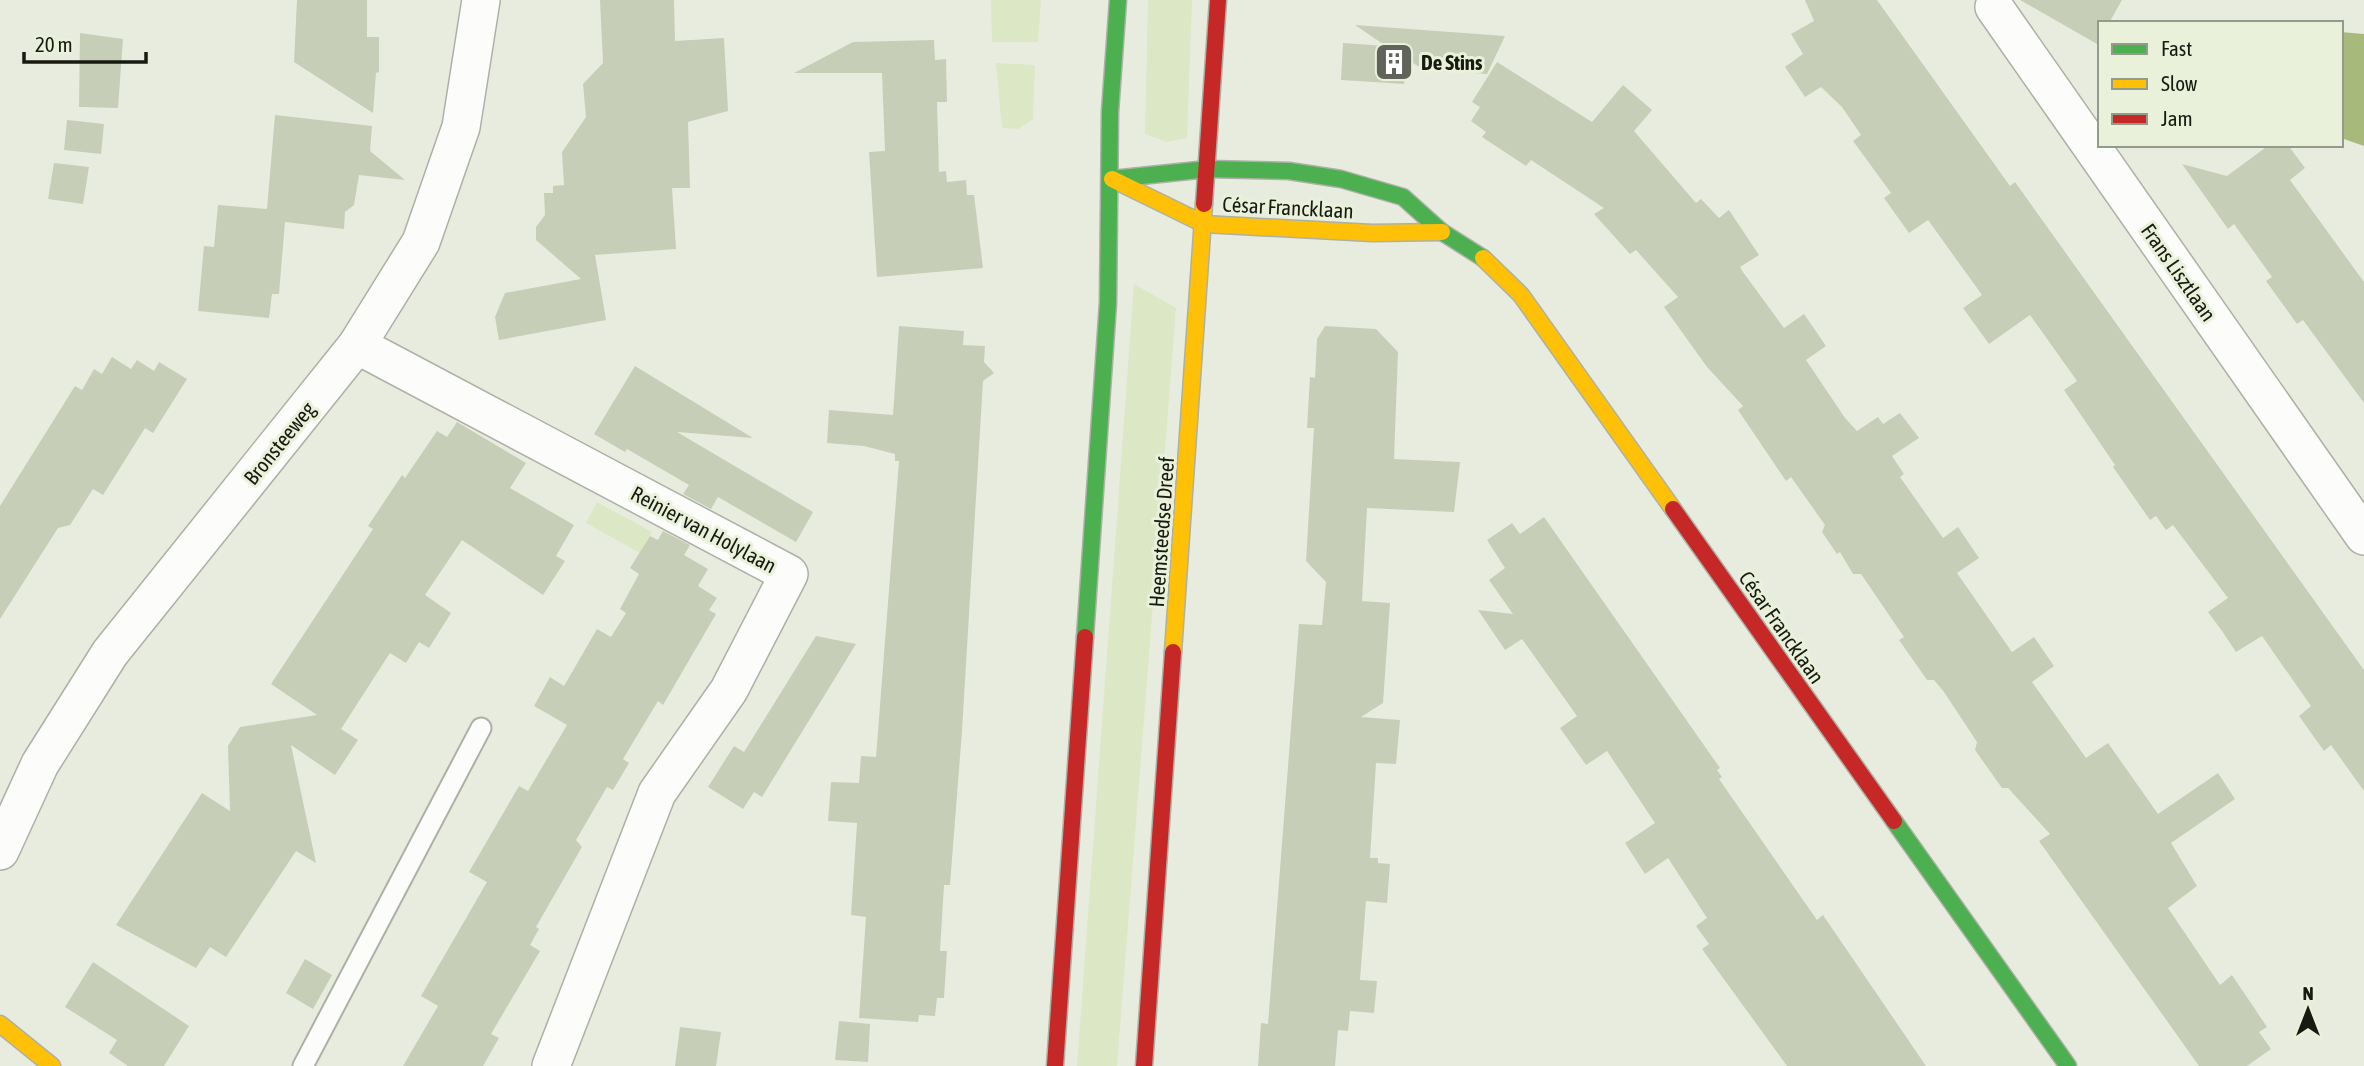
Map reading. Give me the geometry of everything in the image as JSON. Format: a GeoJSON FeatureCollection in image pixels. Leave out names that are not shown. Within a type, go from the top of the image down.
{"type":"FeatureCollection","features":[{"type":"Feature","properties":{"kind":"main road"},"geometry":{"type":"LineString","coordinates":[[1055,1066],[1108,303],[1111,112],[1118,0]]}},
{"type":"Feature","properties":{"kind":"main road","name":"Heemsteedse Dreef"},"geometry":{"type":"LineString","coordinates":[[1144,1066],[1205,224],[1218,0]]}},
{"type":"Feature","properties":{"kind":"main road","name":"César Francklaan"},"geometry":{"type":"LineString","coordinates":[[1112,179],[1208,169],[1289,171],[1341,179],[1403,197],[1443,232],[1481,256],[1521,295],[2068,1066]]}},
{"type":"Feature","properties":{"kind":"main road","name":"César Francklaan"},"geometry":{"type":"LineString","coordinates":[[1112,179],[1205,224],[1372,233],[1443,232]]}},
{"type":"Feature","properties":{"kind":"main road"},"geometry":{"type":"LineString","coordinates":[[0,1024],[52,1066]]}},
{"type":"Feature","properties":{"kind":"street","name":"Bronsteeweg"},"geometry":{"type":"LineString","coordinates":[[0,851],[40,764],[110,653],[357,345],[421,242],[461,127],[481,0]]}},
{"type":"Feature","properties":{"kind":"street","name":"Frans Lisztlaan"},"geometry":{"type":"LineString","coordinates":[[1991,2],[2364,536]]}},
{"type":"Feature","properties":{"kind":"street","name":"Reinier van Holylaan"},"geometry":{"type":"LineString","coordinates":[[357,345],[789,574],[729,690],[657,793],[551,1066]]}},
{"type":"Feature","properties":{"kind":"lane"},"geometry":{"type":"LineString","coordinates":[[303,1066],[481,728]]}},
{"type":"Feature","properties":{"kind":"shaded area"},"geometry":{"type":"Polygon","coordinates":[[[991,0],[1041,0],[1038,42],[992,42],[991,0]]]}},
{"type":"Feature","properties":{"kind":"shaded area"},"geometry":{"type":"Polygon","coordinates":[[[1148,0],[1192,0],[1187,138],[1167,142],[1145,134],[1148,0]]]}},
{"type":"Feature","properties":{"kind":"shaded area"},"geometry":{"type":"Polygon","coordinates":[[[2343,32],[2364,34],[2364,146],[2343,139],[2343,32]]]}},
{"type":"Feature","properties":{"kind":"shaded area"},"geometry":{"type":"Polygon","coordinates":[[[996,63],[1035,65],[1033,119],[1018,129],[1002,128],[996,63]]]}},
{"type":"Feature","properties":{"kind":"shaded area"},"geometry":{"type":"Polygon","coordinates":[[[1134,284],[1176,308],[1117,1066],[1077,1066],[1134,284]]]}},
{"type":"Feature","properties":{"kind":"shaded area"},"geometry":{"type":"Polygon","coordinates":[[[597,502],[652,532],[640,553],[586,523],[597,502]]]}},
{"type":"Feature","properties":{"kind":"building"},"geometry":{"type":"Polygon","coordinates":[[[297,0],[367,0],[367,37],[379,37],[379,72],[376,73],[373,113],[294,62],[297,0]]]}},
{"type":"Feature","properties":{"kind":"building"},"geometry":{"type":"Polygon","coordinates":[[[600,0],[674,0],[675,41],[724,38],[728,111],[688,122],[690,188],[672,188],[676,249],[595,255],[606,320],[499,340],[495,317],[505,293],[581,279],[536,240],[536,227],[545,215],[544,193],[553,193],[553,186],[564,185],[562,152],[586,117],[583,84],[603,63],[600,0]]]}},
{"type":"Feature","properties":{"kind":"building"},"geometry":{"type":"Polygon","coordinates":[[[1805,0],[1877,0],[2010,186],[2015,182],[2364,670],[2364,791],[2331,745],[2324,751],[2299,716],[2311,706],[2262,636],[2236,652],[2208,612],[2228,598],[2173,525],[2166,530],[2156,516],[2150,520],[2064,390],[2077,381],[2030,315],[1989,344],[1963,308],[1982,295],[1928,220],[1909,233],[1884,198],[1891,193],[1853,141],[1861,135],[1842,107],[1821,87],[1805,97],[1785,67],[1803,54],[1791,34],[1814,21],[1805,0]]]}},
{"type":"Feature","properties":{"kind":"building"},"geometry":{"type":"Polygon","coordinates":[[[2020,0],[2122,0],[2110,21],[2098,21],[2097,44],[2020,0]]]}},
{"type":"Feature","properties":{"kind":"building","name":"De Stins"},"geometry":{"type":"Polygon","coordinates":[[[1355,25],[1505,36],[1487,74],[1423,69],[1406,59],[1404,84],[1341,80],[1343,43],[1386,46],[1355,25]]]}},
{"type":"Feature","properties":{"kind":"building"},"geometry":{"type":"Polygon","coordinates":[[[80,33],[123,39],[118,108],[79,107],[80,33]]]}},
{"type":"Feature","properties":{"kind":"building"},"geometry":{"type":"Polygon","coordinates":[[[934,40],[935,60],[946,59],[947,102],[937,102],[939,172],[946,171],[947,182],[966,180],[967,195],[974,195],[983,268],[877,277],[869,152],[885,151],[882,73],[794,73],[853,42],[934,40]]]}},
{"type":"Feature","properties":{"kind":"building"},"geometry":{"type":"Polygon","coordinates":[[[1497,62],[1592,122],[1623,85],[1652,110],[1634,131],[1696,203],[1701,199],[1719,218],[1729,210],[1759,255],[1740,267],[1743,272],[1784,328],[1804,314],[1826,346],[1806,360],[1845,418],[1857,431],[1878,417],[1883,424],[1900,413],[1919,438],[1892,456],[1904,474],[1900,477],[1943,538],[1958,527],[1979,558],[1957,573],[2012,652],[2034,637],[2054,666],[2032,682],[2086,758],[2108,743],[2158,814],[2218,773],[2235,799],[2171,843],[2197,886],[2168,908],[2220,985],[2232,975],[2267,1027],[2259,1032],[2271,1049],[2247,1066],[2199,1066],[2039,841],[2050,834],[2008,788],[2002,788],[1975,750],[1977,742],[1944,692],[1934,680],[1927,680],[1899,640],[1904,637],[1861,574],[1853,574],[1840,552],[1837,554],[1822,532],[1825,525],[1791,477],[1786,481],[1738,410],[1743,406],[1707,367],[1664,307],[1678,297],[1636,250],[1630,254],[1594,214],[1604,208],[1531,160],[1526,166],[1482,137],[1486,132],[1471,121],[1480,107],[1472,102],[1497,62]]]}},
{"type":"Feature","properties":{"kind":"building"},"geometry":{"type":"Polygon","coordinates":[[[275,115],[372,126],[370,151],[405,180],[359,175],[354,205],[345,212],[344,229],[285,222],[279,294],[272,294],[269,318],[198,311],[204,246],[214,247],[218,205],[267,209],[275,115]]]}},
{"type":"Feature","properties":{"kind":"building"},"geometry":{"type":"Polygon","coordinates":[[[67,120],[104,124],[101,154],[64,150],[67,120]]]}},
{"type":"Feature","properties":{"kind":"building"},"geometry":{"type":"Polygon","coordinates":[[[2266,147],[2289,147],[2305,168],[2290,180],[2364,282],[2364,403],[2303,320],[2297,324],[2266,281],[2272,277],[2234,224],[2228,229],[2182,164],[2227,176],[2266,147]]]}},
{"type":"Feature","properties":{"kind":"building"},"geometry":{"type":"Polygon","coordinates":[[[54,163],[89,167],[83,204],[48,199],[54,163]]]}},
{"type":"Feature","properties":{"kind":"building"},"geometry":{"type":"Polygon","coordinates":[[[899,326],[964,331],[963,345],[985,346],[984,362],[994,373],[983,381],[962,731],[950,885],[944,885],[940,951],[947,951],[944,998],[937,998],[935,1016],[919,1015],[918,1022],[859,1018],[866,917],[851,915],[857,823],[828,821],[831,782],[859,783],[861,756],[876,757],[899,461],[895,461],[895,454],[864,446],[827,443],[829,410],[893,415],[899,326]]]}},
{"type":"Feature","properties":{"kind":"building"},"geometry":{"type":"Polygon","coordinates":[[[1325,326],[1376,329],[1398,352],[1394,459],[1460,462],[1454,512],[1367,508],[1362,601],[1390,603],[1383,703],[1361,717],[1400,720],[1396,764],[1376,763],[1370,858],[1378,858],[1378,863],[1390,864],[1387,903],[1366,901],[1360,980],[1377,981],[1374,1013],[1350,1011],[1348,1031],[1338,1030],[1335,1066],[1258,1066],[1261,1023],[1268,1024],[1299,624],[1322,625],[1326,582],[1306,561],[1314,428],[1307,428],[1310,377],[1315,378],[1317,339],[1325,326]]]}},
{"type":"Feature","properties":{"kind":"building"},"geometry":{"type":"Polygon","coordinates":[[[112,357],[131,369],[137,360],[154,371],[159,362],[187,379],[153,433],[145,428],[103,495],[93,489],[70,525],[58,528],[0,619],[0,506],[75,386],[82,390],[94,369],[102,374],[112,357]]]}},
{"type":"Feature","properties":{"kind":"building"},"geometry":{"type":"Polygon","coordinates":[[[635,366],[753,438],[677,432],[813,512],[796,542],[718,497],[711,509],[683,494],[689,485],[627,449],[625,452],[594,434],[635,366]]]}},
{"type":"Feature","properties":{"kind":"building"},"geometry":{"type":"Polygon","coordinates":[[[457,422],[526,463],[510,488],[574,525],[556,556],[565,561],[543,595],[462,540],[425,595],[451,613],[429,648],[419,642],[406,663],[390,653],[341,729],[358,740],[335,775],[291,745],[316,863],[296,851],[226,957],[210,947],[196,968],[116,925],[202,793],[230,811],[228,746],[240,727],[317,715],[271,684],[373,529],[368,526],[402,475],[405,478],[437,431],[447,437],[457,422]]]}},
{"type":"Feature","properties":{"kind":"building"},"geometry":{"type":"Polygon","coordinates":[[[1544,517],[1720,768],[1717,770],[1722,777],[1719,779],[1817,920],[1823,915],[1926,1066],[1787,1066],[1702,949],[1709,944],[1696,926],[1707,918],[1668,858],[1645,874],[1625,843],[1655,823],[1607,751],[1586,765],[1560,728],[1577,716],[1522,639],[1505,650],[1478,610],[1513,614],[1489,580],[1505,568],[1487,540],[1512,523],[1520,534],[1544,517]]]}},
{"type":"Feature","properties":{"kind":"building"},"geometry":{"type":"Polygon","coordinates":[[[663,531],[690,545],[684,555],[708,569],[698,586],[717,598],[709,610],[716,614],[663,705],[658,701],[623,759],[629,763],[613,790],[607,787],[576,840],[582,847],[536,927],[539,929],[530,945],[540,951],[491,1034],[499,1038],[483,1066],[403,1066],[438,1006],[421,996],[487,882],[469,872],[519,786],[528,791],[567,725],[534,706],[550,677],[564,686],[597,629],[611,637],[626,613],[620,609],[639,574],[630,568],[650,536],[658,540],[663,531]]]}},
{"type":"Feature","properties":{"kind":"building"},"geometry":{"type":"Polygon","coordinates":[[[816,636],[856,644],[762,797],[754,792],[743,809],[708,787],[734,746],[744,752],[816,636]]]}},
{"type":"Feature","properties":{"kind":"building"},"geometry":{"type":"Polygon","coordinates":[[[305,959],[332,975],[313,1009],[286,993],[305,959]]]}},
{"type":"Feature","properties":{"kind":"building"},"geometry":{"type":"Polygon","coordinates":[[[93,962],[189,1026],[164,1066],[128,1066],[109,1053],[117,1040],[65,1007],[93,962]]]}},
{"type":"Feature","properties":{"kind":"building"},"geometry":{"type":"Polygon","coordinates":[[[839,1021],[870,1024],[868,1062],[835,1060],[839,1021]]]}},
{"type":"Feature","properties":{"kind":"building"},"geometry":{"type":"Polygon","coordinates":[[[680,1027],[721,1032],[716,1066],[675,1066],[680,1027]]]}},
{"type":"Feature","properties":{"kind":"traffic: fast"},"geometry":{"type":"LineString","coordinates":[[1085,637],[1108,303],[1110,112],[1118,0]]}},
{"type":"Feature","properties":{"kind":"traffic: fast"},"geometry":{"type":"LineString","coordinates":[[1112,179],[1208,169],[1289,171],[1341,179],[1403,197],[1442,232],[1483,258]]}},
{"type":"Feature","properties":{"kind":"traffic: fast"},"geometry":{"type":"LineString","coordinates":[[1894,821],[2068,1066]]}},
{"type":"Feature","properties":{"kind":"traffic: slow"},"geometry":{"type":"LineString","coordinates":[[1112,179],[1204,224],[1372,233],[1442,232]]}},
{"type":"Feature","properties":{"kind":"traffic: slow"},"geometry":{"type":"LineString","coordinates":[[1173,652],[1204,204]]}},
{"type":"Feature","properties":{"kind":"traffic: slow"},"geometry":{"type":"LineString","coordinates":[[1483,258],[1521,295],[1673,509]]}},
{"type":"Feature","properties":{"kind":"traffic: slow"},"geometry":{"type":"LineString","coordinates":[[0,1024],[52,1066]]}},
{"type":"Feature","properties":{"kind":"traffic: jam"},"geometry":{"type":"LineString","coordinates":[[1204,204],[1218,0]]}},
{"type":"Feature","properties":{"kind":"traffic: jam"},"geometry":{"type":"LineString","coordinates":[[1673,509],[1894,821]]}},
{"type":"Feature","properties":{"kind":"traffic: jam"},"geometry":{"type":"LineString","coordinates":[[1055,1066],[1085,637]]}},
{"type":"Feature","properties":{"kind":"traffic: jam"},"geometry":{"type":"LineString","coordinates":[[1144,1066],[1173,652]]}},
{"type":"Feature","properties":{"kind":"place","name":"De Stins"},"geometry":{"type":"Point","coordinates":[1394,62]}}]}
